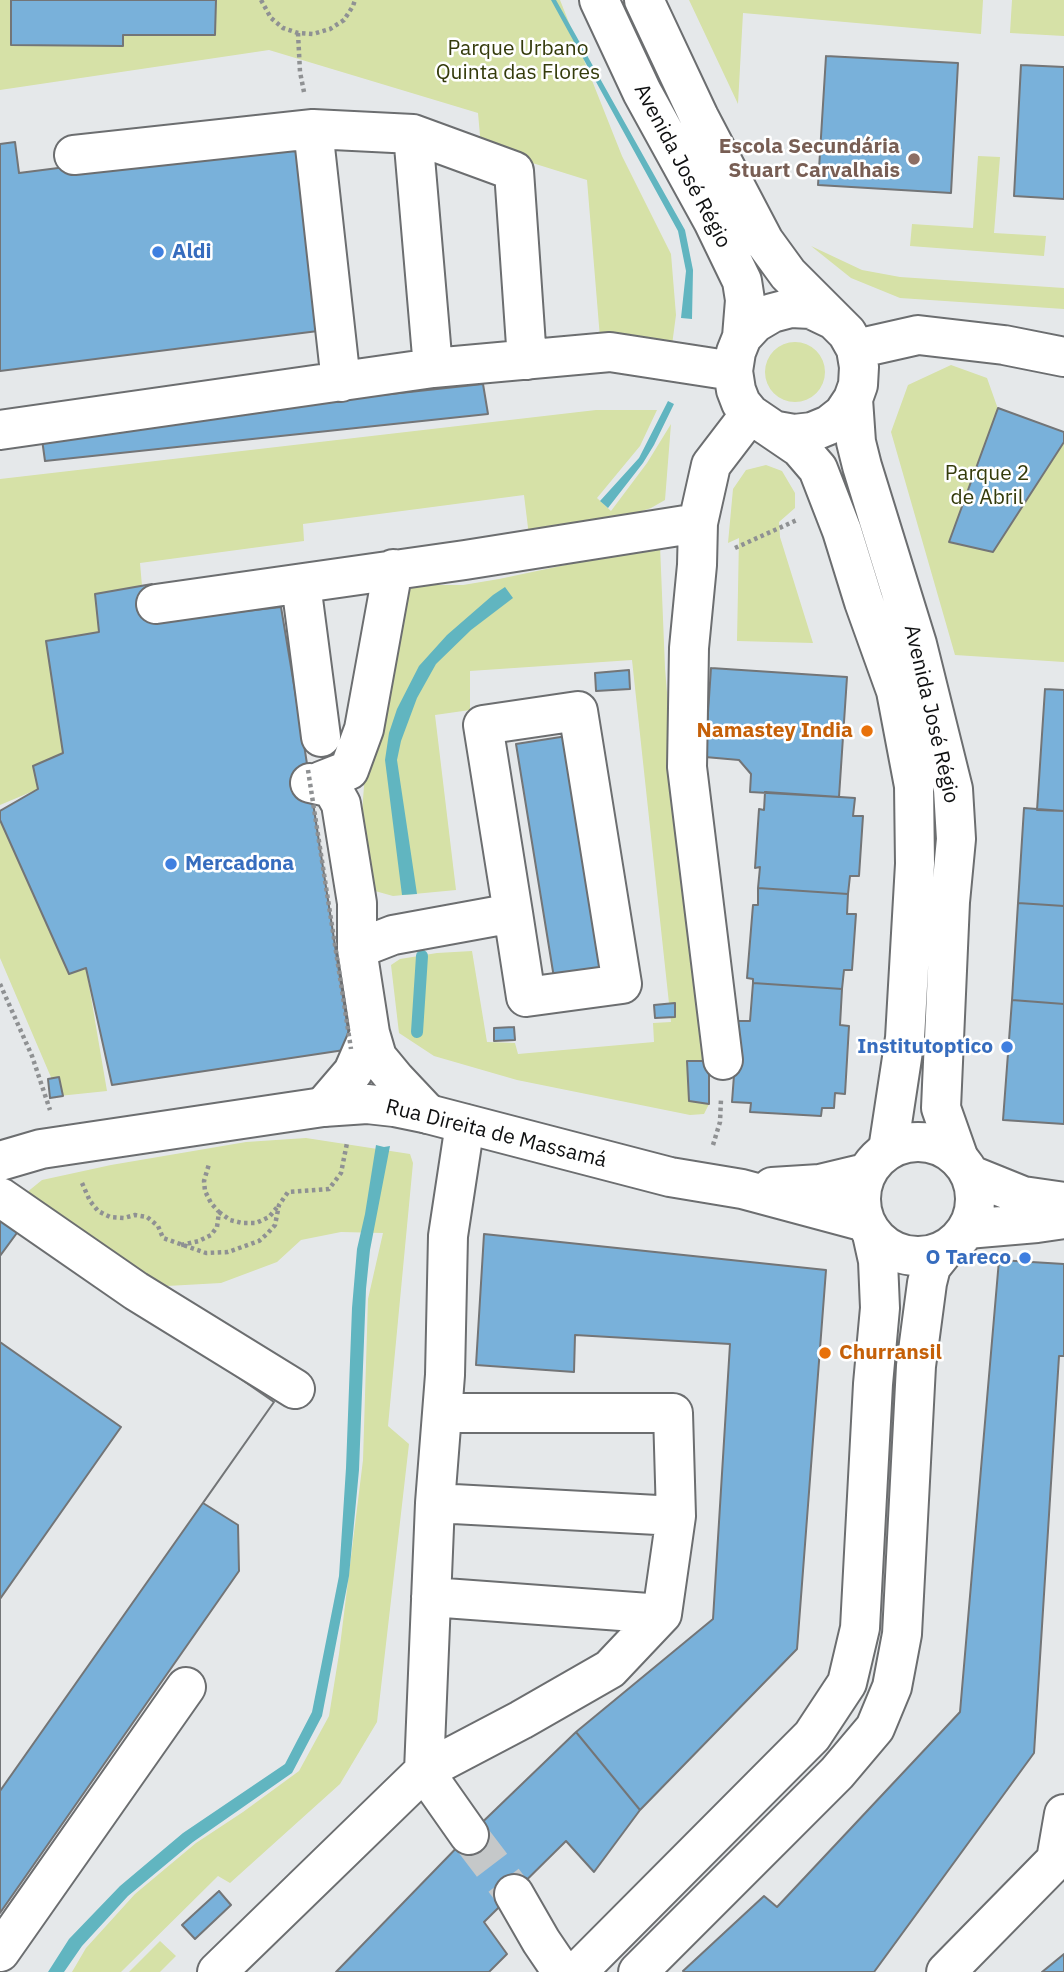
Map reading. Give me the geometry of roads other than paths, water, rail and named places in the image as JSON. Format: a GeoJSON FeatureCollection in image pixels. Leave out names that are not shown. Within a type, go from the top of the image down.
{"type":"FeatureCollection","features":[{"type":"Feature","properties":{"kind":"street","name":"Avenida José Régio"},"geometry":{"type":"LineString","coordinates":[[599,0],[642,92],[713,221],[742,281],[745,300],[737,354],[736,390],[741,403],[800,448],[818,469],[896,691],[914,786],[915,864],[905,1038],[877,1162]]}},
{"type":"Feature","properties":{"kind":"street","name":"Avenida José Régio"},"geometry":{"type":"LineString","coordinates":[[644,0],[699,117],[764,241],[788,274],[845,335],[859,367],[858,385],[853,399],[856,442],[917,644],[953,789],[956,839],[950,902],[941,1108],[965,1167]]}},
{"type":"Feature","properties":{"kind":"street"},"geometry":{"type":"LineString","coordinates":[[74,155],[313,129],[413,134],[513,171],[527,360]]}},
{"type":"Feature","properties":{"kind":"street"},"geometry":{"type":"LineString","coordinates":[[313,129],[341,382]]}},
{"type":"Feature","properties":{"kind":"street"},"geometry":{"type":"LineString","coordinates":[[413,134],[433,368]]}},
{"type":"Feature","properties":{"kind":"street"},"geometry":{"type":"LineString","coordinates":[[0,430],[433,368],[610,352],[737,354],[755,323],[772,313],[791,308],[811,309],[845,335],[918,335],[1004,345],[1064,357]]}},
{"type":"Feature","properties":{"kind":"street"},"geometry":{"type":"LineString","coordinates":[[723,1060],[687,767],[689,648],[698,523],[711,465],[763,422],[794,434],[812,432],[829,425],[843,414],[853,399]]}},
{"type":"Feature","properties":{"kind":"street"},"geometry":{"type":"LineString","coordinates":[[156,604],[698,523]]}},
{"type":"Feature","properties":{"kind":"street"},"geometry":{"type":"LineString","coordinates":[[315,768],[349,770],[364,729],[393,569]]}},
{"type":"Feature","properties":{"kind":"street"},"geometry":{"type":"LineString","coordinates":[[301,584],[315,768],[341,804],[357,903],[351,960],[360,1041],[353,1072],[334,1106]]}},
{"type":"Feature","properties":{"kind":"street"},"geometry":{"type":"LineString","coordinates":[[578,711],[622,984],[526,997],[513,913],[483,725],[578,711]]}},
{"type":"Feature","properties":{"kind":"street"},"geometry":{"type":"LineString","coordinates":[[351,960],[393,935],[513,913]]}},
{"type":"Feature","properties":{"kind":"street"},"geometry":{"type":"LineString","coordinates":[[360,1041],[428,1114]]}},
{"type":"Feature","properties":{"kind":"street","name":"Rua Direita de Massamá"},"geometry":{"type":"LineString","coordinates":[[0,1161],[57,1147],[334,1106],[367,1104],[428,1114],[670,1177],[742,1189],[869,1228]]}},
{"type":"Feature","properties":{"kind":"street"},"geometry":{"type":"LineString","coordinates":[[465,1124],[448,1236],[424,1771],[470,1835]]}},
{"type":"Feature","properties":{"kind":"street"},"geometry":{"type":"LineString","coordinates":[[577,1972],[812,1736],[847,1683],[860,1628],[873,1384],[880,1308],[878,1261],[861,1206],[861,1189],[877,1162],[905,1143],[925,1142],[944,1147],[965,1167],[1023,1196],[1064,1202]]}},
{"type":"Feature","properties":{"kind":"street","name":"Rua Direita de Massamá"},"geometry":{"type":"LineString","coordinates":[[0,1146],[57,1147]]}},
{"type":"Feature","properties":{"kind":"street","name":"Rua Direita de Massamá"},"geometry":{"type":"LineString","coordinates":[[742,1189],[820,1184],[877,1162]]}},
{"type":"Feature","properties":{"kind":"street"},"geometry":{"type":"LineString","coordinates":[[638,1972],[837,1773],[875,1728],[892,1687],[902,1634],[916,1366],[927,1283],[931,1267],[975,1212],[975,1194],[965,1167]]}},
{"type":"Feature","properties":{"kind":"street"},"geometry":{"type":"LineString","coordinates":[[0,1197],[136,1291],[295,1389]]}},
{"type":"Feature","properties":{"kind":"street"},"geometry":{"type":"LineString","coordinates":[[869,1228],[883,1245],[905,1255],[928,1256],[955,1240],[1064,1219]]}},
{"type":"Feature","properties":{"kind":"street"},"geometry":{"type":"LineString","coordinates":[[217,1972],[424,1771],[610,1669],[662,1614],[676,1516],[673,1413],[442,1413]]}},
{"type":"Feature","properties":{"kind":"street"},"geometry":{"type":"LineString","coordinates":[[435,1503],[676,1516]]}},
{"type":"Feature","properties":{"kind":"street"},"geometry":{"type":"LineString","coordinates":[[431,1597],[662,1614]]}},
{"type":"Feature","properties":{"kind":"street"},"geometry":{"type":"LineString","coordinates":[[0,1952],[186,1687]]}},
{"type":"Feature","properties":{"kind":"street"},"geometry":{"type":"LineString","coordinates":[[946,1972],[1056,1860],[1064,1814]]}},
{"type":"Feature","properties":{"kind":"street"},"geometry":{"type":"LineString","coordinates":[[514,1894],[562,1972]]}},
{"type":"Feature","properties":{"kind":"water"},"geometry":{"type":"Polygon","coordinates":[[[551,0],[556,0],[685,230],[693,270],[692,319],[681,318],[686,271],[678,231],[551,0]]]}},
{"type":"Feature","properties":{"kind":"water"},"geometry":{"type":"Polygon","coordinates":[[[668,401],[674,404],[654,445],[608,508],[600,501],[639,458],[668,401]]]}},
{"type":"Feature","properties":{"kind":"water"},"geometry":{"type":"Polygon","coordinates":[[[505,587],[513,598],[471,630],[436,664],[417,698],[401,741],[397,760],[417,894],[402,895],[385,760],[389,733],[397,709],[419,666],[447,635],[505,587]]]}},
{"type":"Feature","properties":{"kind":"water"},"geometry":{"type":"Polygon","coordinates":[[[376,1145],[390,1146],[370,1250],[366,1289],[359,1470],[349,1576],[322,1716],[292,1773],[193,1842],[128,1896],[82,1946],[64,1972],[48,1972],[69,1939],[120,1886],[183,1833],[285,1764],[312,1712],[339,1576],[357,1249],[376,1145]]]}},
{"type":"Feature","properties":{"kind":"waterway"},"geometry":{"type":"LineString","coordinates":[[417,1032],[422,956]]}},
{"type":"Feature","properties":{"kind":"tunnel"},"geometry":{"type":"LineString","coordinates":[[469,1835],[514,1894]]}},
{"type":"Feature","properties":{"kind":"place","name":"Escola Secundária Stuart Carvalhais"},"geometry":{"type":"Point","coordinates":[914,159]}},
{"type":"Feature","properties":{"kind":"place","name":"Aldi"},"geometry":{"type":"Point","coordinates":[158,252]}},
{"type":"Feature","properties":{"kind":"place","name":"Namastey India"},"geometry":{"type":"Point","coordinates":[867,731]}},
{"type":"Feature","properties":{"kind":"place","name":"Mercadona"},"geometry":{"type":"Point","coordinates":[171,864]}},
{"type":"Feature","properties":{"kind":"place","name":"Institutoptico"},"geometry":{"type":"Point","coordinates":[1007,1047]}},
{"type":"Feature","properties":{"kind":"place","name":"O Tareco"},"geometry":{"type":"Point","coordinates":[1025,1258]}},
{"type":"Feature","properties":{"kind":"place","name":"Churransil"},"geometry":{"type":"Point","coordinates":[825,1353]}},
{"type":"Feature","properties":{"kind":"park label","name":"Parque Urbano Quinta das Flores"},"geometry":{"type":"Point","coordinates":[518,61]}},
{"type":"Feature","properties":{"kind":"park label","name":"Parque 2 de Abril"},"geometry":{"type":"Point","coordinates":[987,486]}}]}
